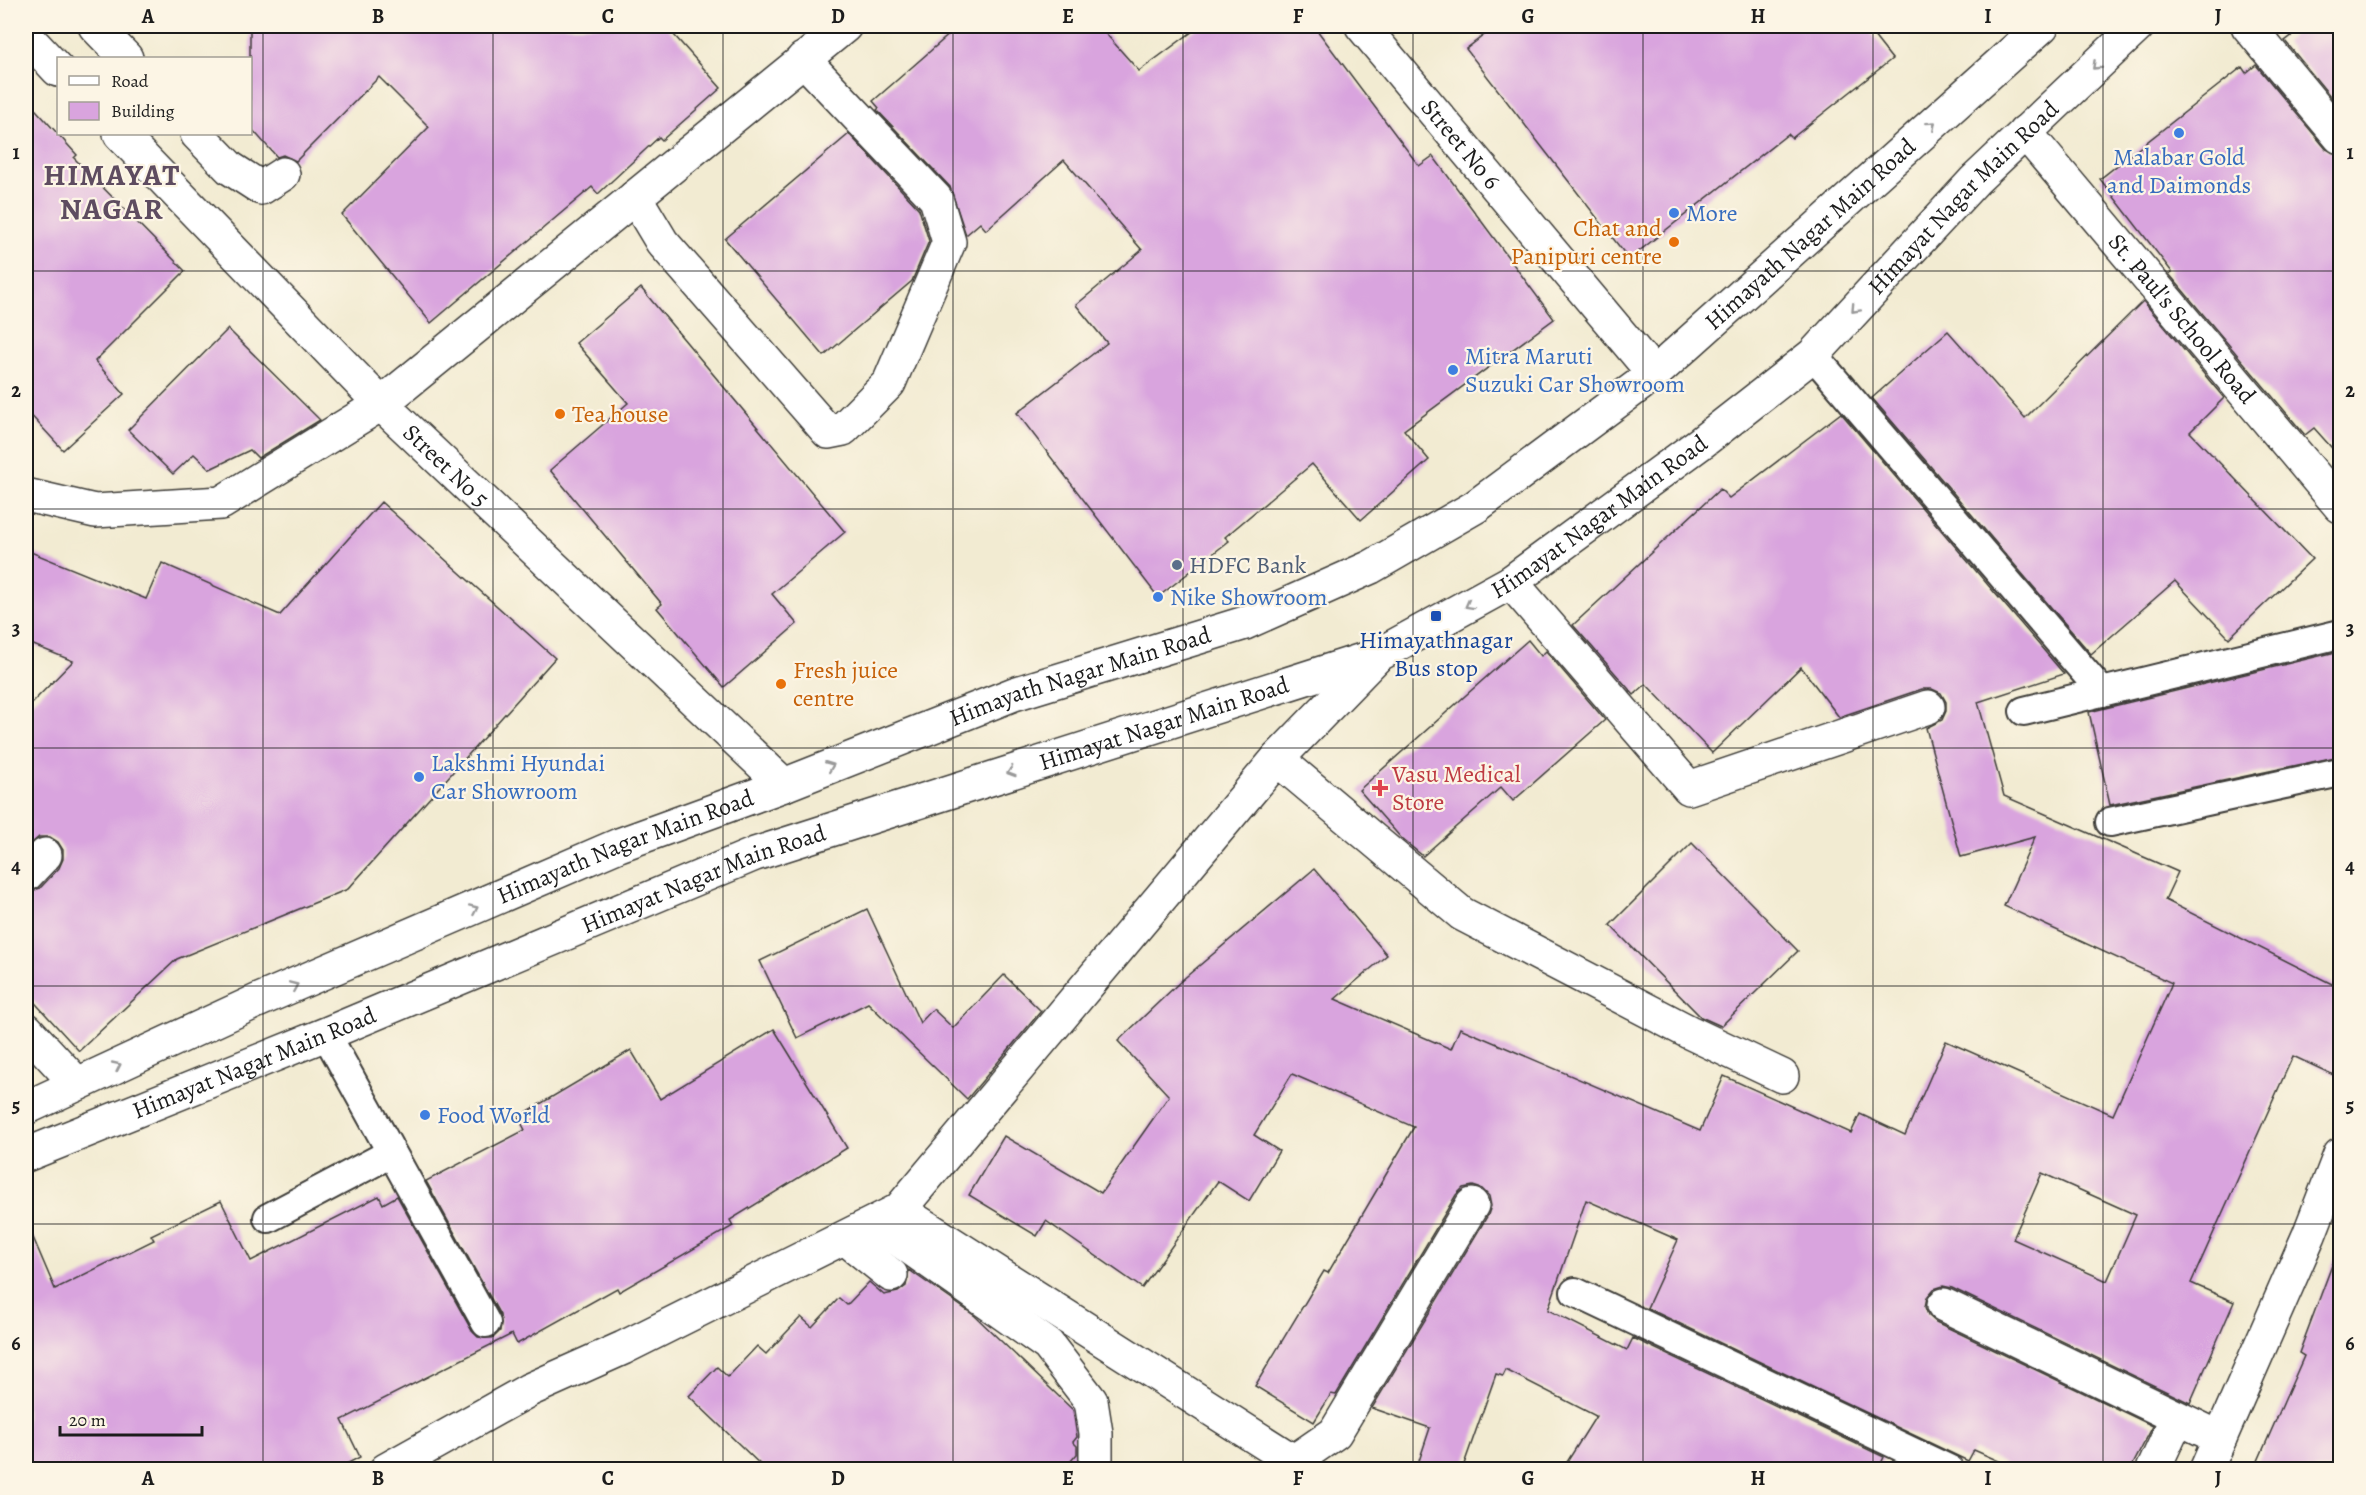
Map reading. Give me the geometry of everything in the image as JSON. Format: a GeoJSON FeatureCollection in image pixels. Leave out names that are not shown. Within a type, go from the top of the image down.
{"type":"FeatureCollection","features":[{"type":"Feature","properties":{"kind":"street"},"geometry":{"type":"LineString","coordinates":[[95,26],[125,57]]}},
{"type":"Feature","properties":{"kind":"street"},"geometry":{"type":"LineString","coordinates":[[26,495],[95,511],[221,503],[381,404],[845,26]]}},
{"type":"Feature","properties":{"kind":"street","name":"Street No 6"},"geometry":{"type":"LineString","coordinates":[[1362,26],[1654,374]]}},
{"type":"Feature","properties":{"kind":"street","name":"Himayath Nagar Main Road"},"geometry":{"type":"LineString","coordinates":[[26,1108],[257,1001],[619,845],[784,785],[1014,694],[1245,623],[1371,567],[1475,507],[1654,374],[2042,26]]}},
{"type":"Feature","properties":{"kind":"street","name":"Himayat Nagar Main Road"},"geometry":{"type":"LineString","coordinates":[[26,1155],[326,1034],[755,854],[1378,655],[1511,582],[1702,442],[1813,355],[1975,180],[2138,26]]}},
{"type":"Feature","properties":{"kind":"street"},"geometry":{"type":"LineString","coordinates":[[2248,26],[2340,137]]}},
{"type":"Feature","properties":{"kind":"street"},"geometry":{"type":"LineString","coordinates":[[26,36],[57,69]]}},
{"type":"Feature","properties":{"kind":"street"},"geometry":{"type":"LineString","coordinates":[[635,197],[662,242],[828,432],[843,429],[889,383],[949,242],[936,199],[803,59]]}},
{"type":"Feature","properties":{"kind":"street","name":"St. Paul's School Road"},"geometry":{"type":"LineString","coordinates":[[2025,132],[2340,506]]}},
{"type":"Feature","properties":{"kind":"street"},"geometry":{"type":"LineString","coordinates":[[198,135],[230,168],[261,188],[283,174]]}},
{"type":"Feature","properties":{"kind":"street","name":"Street No 5"},"geometry":{"type":"LineString","coordinates":[[127,136],[381,404],[784,785]]}},
{"type":"Feature","properties":{"kind":"street"},"geometry":{"type":"LineString","coordinates":[[1511,582],[1689,788],[1928,707]]}},
{"type":"Feature","properties":{"kind":"street"},"geometry":{"type":"LineString","coordinates":[[386,1470],[529,1390],[623,1348],[887,1216],[1277,759],[1378,655]]}},
{"type":"Feature","properties":{"kind":"street"},"geometry":{"type":"LineString","coordinates":[[1277,759],[1462,914],[1689,1032],[1782,1076]]}},
{"type":"Feature","properties":{"kind":"street"},"geometry":{"type":"LineString","coordinates":[[26,1029],[77,1084]]}},
{"type":"Feature","properties":{"kind":"street"},"geometry":{"type":"LineString","coordinates":[[2206,1470],[2309,1235],[2340,1155]]}},
{"type":"Feature","properties":{"kind":"street"},"geometry":{"type":"LineString","coordinates":[[887,1216],[1300,1466],[1335,1433],[1472,1205]]}},
{"type":"Feature","properties":{"kind":"street"},"geometry":{"type":"LineString","coordinates":[[887,1216],[1048,1345],[1091,1401],[1096,1433],[1096,1470]]}},
{"type":"Feature","properties":{"kind":"street"},"geometry":{"type":"LineString","coordinates":[[845,1238],[891,1275]]}},
{"type":"Feature","properties":{"kind":"street"},"geometry":{"type":"LineString","coordinates":[[1944,1305],[2220,1438]]}},
{"type":"Feature","properties":{"kind":"street"},"geometry":{"type":"LineString","coordinates":[[2153,1470],[2177,1418]]}},
{"type":"Feature","properties":{"kind":"lane"},"geometry":{"type":"LineString","coordinates":[[1813,355],[2102,692]]}},
{"type":"Feature","properties":{"kind":"lane"},"geometry":{"type":"LineString","coordinates":[[2024,711],[2340,634]]}},
{"type":"Feature","properties":{"kind":"lane"},"geometry":{"type":"LineString","coordinates":[[2110,822],[2340,772]]}},
{"type":"Feature","properties":{"kind":"lane"},"geometry":{"type":"LineString","coordinates":[[326,1034],[486,1323]]}},
{"type":"Feature","properties":{"kind":"lane"},"geometry":{"type":"LineString","coordinates":[[268,1218],[391,1153]]}},
{"type":"Feature","properties":{"kind":"lane"},"geometry":{"type":"LineString","coordinates":[[1575,1292],[1950,1470]]}},
{"type":"Feature","properties":{"kind":"building"},"geometry":{"type":"Polygon","coordinates":[[[250,26],[666,26],[721,88],[662,140],[659,137],[598,194],[592,187],[431,323],[342,215],[429,127],[379,77],[296,161],[283,155],[277,157],[252,129],[252,57],[250,57],[250,26]]]}},
{"type":"Feature","properties":{"kind":"building"},"geometry":{"type":"Polygon","coordinates":[[[959,26],[1099,26],[1139,71],[1200,26],[1314,26],[1419,166],[1433,156],[1554,319],[1404,430],[1429,460],[1361,520],[1312,464],[1225,537],[1229,541],[1158,597],[1017,413],[1107,343],[1076,305],[1142,250],[1064,160],[986,230],[980,223],[966,235],[950,187],[877,110],[879,108],[873,101],[959,26]]]}},
{"type":"Feature","properties":{"kind":"building"},"geometry":{"type":"Polygon","coordinates":[[[1496,26],[1866,26],[1892,59],[1792,138],[1788,134],[1629,259],[1466,49],[1496,26]]]}},
{"type":"Feature","properties":{"kind":"building"},"geometry":{"type":"Polygon","coordinates":[[[2305,26],[2340,26],[2340,108],[2285,41],[2305,26]]]}},
{"type":"Feature","properties":{"kind":"building"},"geometry":{"type":"Polygon","coordinates":[[[2256,65],[2326,149],[2340,155],[2340,457],[2314,428],[2305,435],[2169,274],[2172,272],[2100,179],[2242,67],[2246,73],[2256,65]]]}},
{"type":"Feature","properties":{"kind":"building"},"geometry":{"type":"Polygon","coordinates":[[[26,99],[77,155],[74,158],[185,271],[95,361],[124,394],[63,450],[26,410],[26,99]]]}},
{"type":"Feature","properties":{"kind":"building"},"geometry":{"type":"Polygon","coordinates":[[[849,134],[919,209],[929,241],[912,281],[824,356],[725,239],[849,134]]]}},
{"type":"Feature","properties":{"kind":"building"},"geometry":{"type":"Polygon","coordinates":[[[641,288],[845,532],[772,594],[797,624],[724,687],[657,608],[662,604],[550,470],[628,403],[576,343],[641,288]]]}},
{"type":"Feature","properties":{"kind":"building"},"geometry":{"type":"Polygon","coordinates":[[[2143,301],[2224,398],[2190,432],[2312,559],[2229,638],[2175,581],[2091,654],[1872,398],[1948,331],[2025,418],[2143,301]]]}},
{"type":"Feature","properties":{"kind":"building"},"geometry":{"type":"Polygon","coordinates":[[[228,329],[320,420],[258,458],[250,450],[210,469],[194,454],[173,474],[128,430],[228,329]]]}},
{"type":"Feature","properties":{"kind":"building"},"geometry":{"type":"Polygon","coordinates":[[[1841,413],[2064,674],[1978,702],[2004,796],[2178,872],[2165,900],[2340,988],[2340,1078],[2293,1056],[2191,1283],[2234,1302],[2190,1403],[1952,1288],[1943,1286],[1934,1289],[1927,1297],[1925,1307],[1928,1315],[1936,1322],[2153,1426],[2130,1470],[2019,1470],[1974,1450],[1968,1461],[1647,1308],[1678,1240],[1586,1200],[1548,1310],[1627,1350],[1633,1338],[1884,1457],[1878,1470],[1562,1470],[1596,1416],[1506,1370],[1503,1376],[1496,1374],[1462,1470],[1416,1470],[1430,1428],[1372,1408],[1488,1215],[1491,1206],[1489,1196],[1482,1189],[1473,1186],[1463,1188],[1456,1195],[1336,1395],[1331,1394],[1314,1422],[1255,1386],[1324,1271],[1328,1273],[1414,1127],[1292,1074],[1254,1135],[1279,1151],[1249,1201],[1218,1181],[1142,1288],[1046,1221],[1037,1236],[969,1195],[1004,1136],[1101,1193],[1169,1096],[1118,1041],[1181,981],[1314,869],[1387,955],[1335,999],[1451,1049],[1460,1028],[1700,1131],[1724,1076],[1851,1133],[1860,1114],[1905,1135],[1946,1041],[2113,1115],[2172,983],[2004,906],[2035,837],[1961,857],[1926,728],[1942,720],[1946,711],[1946,702],[1941,693],[1932,689],[1922,689],[1839,717],[1801,667],[1712,753],[1646,684],[1634,695],[1573,625],[1720,489],[1729,498],[1841,413]],[[2042,1173],[2013,1239],[2107,1281],[2136,1215],[2042,1173]]]}},
{"type":"Feature","properties":{"kind":"building"},"geometry":{"type":"Polygon","coordinates":[[[381,502],[555,658],[348,889],[177,959],[79,1051],[26,993],[26,893],[40,888],[59,868],[63,859],[63,850],[58,842],[50,837],[39,837],[26,848],[26,709],[73,661],[26,642],[26,550],[146,599],[162,563],[280,615],[381,502]]]}},
{"type":"Feature","properties":{"kind":"building"},"geometry":{"type":"Polygon","coordinates":[[[1528,640],[1541,656],[1546,651],[1605,720],[1513,801],[1501,787],[1423,856],[1402,839],[1359,790],[1528,640]]]}},
{"type":"Feature","properties":{"kind":"building"},"geometry":{"type":"Polygon","coordinates":[[[2340,651],[2340,756],[2110,805],[2089,712],[2340,651]]]}},
{"type":"Feature","properties":{"kind":"building"},"geometry":{"type":"Polygon","coordinates":[[[1692,843],[1798,951],[1721,1026],[1701,1017],[1610,925],[1692,843]]]}},
{"type":"Feature","properties":{"kind":"building"},"geometry":{"type":"Polygon","coordinates":[[[867,909],[920,1023],[933,1009],[953,1028],[1004,975],[1041,1011],[967,1099],[868,1003],[797,1038],[760,961],[867,909]]]}},
{"type":"Feature","properties":{"kind":"building"},"geometry":{"type":"Polygon","coordinates":[[[774,1029],[847,1148],[730,1220],[733,1226],[619,1292],[617,1288],[517,1344],[512,1334],[342,1420],[360,1457],[335,1470],[26,1470],[26,1221],[55,1289],[154,1240],[151,1235],[221,1201],[251,1261],[379,1196],[383,1204],[397,1196],[472,1331],[478,1337],[493,1338],[500,1331],[500,1315],[426,1181],[525,1130],[518,1117],[631,1050],[660,1099],[774,1029]]]}},
{"type":"Feature","properties":{"kind":"building"},"geometry":{"type":"Polygon","coordinates":[[[2337,1252],[2340,1253],[2340,1470],[2254,1470],[2304,1356],[2299,1353],[2337,1252]]]}},
{"type":"Feature","properties":{"kind":"building"},"geometry":{"type":"Polygon","coordinates":[[[909,1270],[975,1316],[1073,1410],[1077,1437],[1073,1442],[1077,1446],[1077,1454],[1063,1470],[766,1470],[689,1396],[717,1367],[728,1377],[757,1346],[766,1354],[801,1317],[812,1327],[839,1298],[847,1305],[869,1282],[884,1295],[898,1292],[906,1286],[909,1270]]]}},
{"type":"Feature","properties":{"kind":"place","name":"Malabar Gold and Daimonds"},"geometry":{"type":"Point","coordinates":[2179,133]}},
{"type":"Feature","properties":{"kind":"place","name":"More"},"geometry":{"type":"Point","coordinates":[1674,213]}},
{"type":"Feature","properties":{"kind":"place","name":"Chat and Panipuri centre"},"geometry":{"type":"Point","coordinates":[1674,242]}},
{"type":"Feature","properties":{"kind":"place","name":"Mitra Maruti Suzuki Car Showroom"},"geometry":{"type":"Point","coordinates":[1453,370]}},
{"type":"Feature","properties":{"kind":"place","name":"Tea house"},"geometry":{"type":"Point","coordinates":[560,414]}},
{"type":"Feature","properties":{"kind":"place","name":"HDFC Bank"},"geometry":{"type":"Point","coordinates":[1177,565]}},
{"type":"Feature","properties":{"kind":"place","name":"Nike Showroom"},"geometry":{"type":"Point","coordinates":[1158,597]}},
{"type":"Feature","properties":{"kind":"place","name":"Himayathnagar Bus stop"},"geometry":{"type":"Point","coordinates":[1436,616]}},
{"type":"Feature","properties":{"kind":"place","name":"Fresh juice centre"},"geometry":{"type":"Point","coordinates":[781,684]}},
{"type":"Feature","properties":{"kind":"place","name":"Lakshmi Hyundai Car Showroom"},"geometry":{"type":"Point","coordinates":[419,777]}},
{"type":"Feature","properties":{"kind":"place","name":"Vasu Medical Store"},"geometry":{"type":"Point","coordinates":[1380,788]}},
{"type":"Feature","properties":{"kind":"place","name":"Food World"},"geometry":{"type":"Point","coordinates":[425,1115]}},
{"type":"Feature","properties":{"kind":"district","name":"HIMAYAT NAGAR"},"geometry":{"type":"Point","coordinates":[112,192]}}]}
